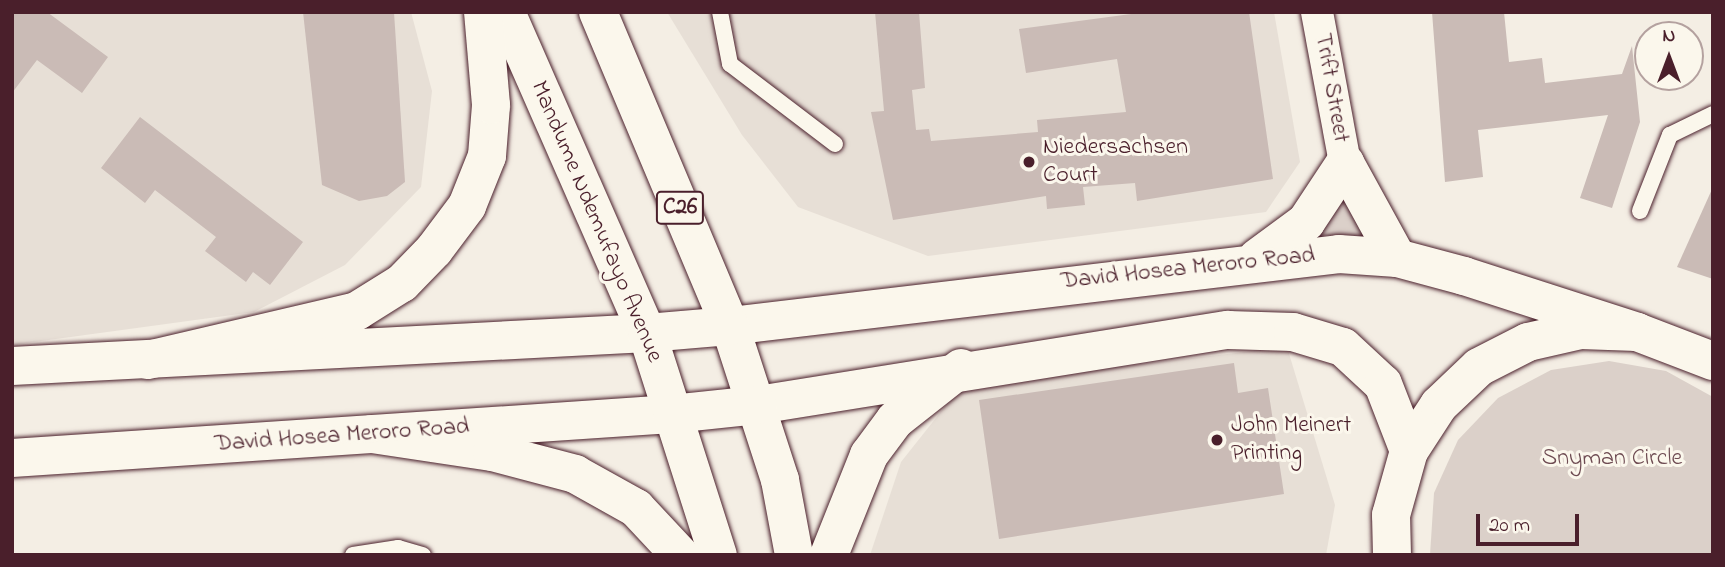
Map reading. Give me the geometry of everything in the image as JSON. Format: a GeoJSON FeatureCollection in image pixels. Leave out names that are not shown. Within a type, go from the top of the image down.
{"type":"FeatureCollection","features":[{"type":"Feature","properties":{"kind":"main road"},"geometry":{"type":"LineString","coordinates":[[148,360],[357,311],[426,258],[467,206],[487,156],[491,106],[483,12]]}},
{"type":"Feature","properties":{"kind":"main road","name":"Mandume Ndemufayo Avenue"},"geometry":{"type":"LineString","coordinates":[[506,12],[647,333],[718,555]]}},
{"type":"Feature","properties":{"kind":"main road","name":"C26"},"geometry":{"type":"LineString","coordinates":[[598,12],[730,326],[758,405],[794,555]]}},
{"type":"Feature","properties":{"kind":"main road"},"geometry":{"type":"LineString","coordinates":[[1255,259],[1306,222],[1345,163],[1397,258]]}},
{"type":"Feature","properties":{"kind":"main road","name":"David Hosea Meroro Road"},"geometry":{"type":"LineString","coordinates":[[647,333],[730,326],[1255,259],[1397,258],[1637,332]]}},
{"type":"Feature","properties":{"kind":"main road"},"geometry":{"type":"LineString","coordinates":[[758,405],[961,368],[1228,330],[1293,332],[1343,347],[1383,384],[1409,450]]}},
{"type":"Feature","properties":{"kind":"main road"},"geometry":{"type":"LineString","coordinates":[[1392,555],[1391,515],[1409,450],[1439,405],[1479,367],[1528,342],[1581,330],[1637,332],[1702,353]]}},
{"type":"Feature","properties":{"kind":"main road"},"geometry":{"type":"LineString","coordinates":[[12,366],[647,333]]}},
{"type":"Feature","properties":{"kind":"main road"},"geometry":{"type":"LineString","coordinates":[[829,555],[869,454],[895,420],[961,368]]}},
{"type":"Feature","properties":{"kind":"main road","name":"David Hosea Meroro Road"},"geometry":{"type":"LineString","coordinates":[[12,458],[672,414],[758,405]]}},
{"type":"Feature","properties":{"kind":"main road"},"geometry":{"type":"LineString","coordinates":[[372,434],[492,452],[575,474],[636,508],[680,555]]}},
{"type":"Feature","properties":{"kind":"street","name":"Trift Street"},"geometry":{"type":"LineString","coordinates":[[1317,12],[1345,163]]}},
{"type":"Feature","properties":{"kind":"street"},"geometry":{"type":"LineString","coordinates":[[1380,555],[1391,515]]}},
{"type":"Feature","properties":{"kind":"lane"},"geometry":{"type":"LineString","coordinates":[[720,12],[730,64],[835,144]]}},
{"type":"Feature","properties":{"kind":"lane"},"geometry":{"type":"LineString","coordinates":[[1640,211],[1670,135],[1713,114]]}},
{"type":"Feature","properties":{"kind":"lane"},"geometry":{"type":"LineString","coordinates":[[353,555],[398,548],[423,555]]}},
{"type":"Feature","properties":{"kind":"shaded area"},"geometry":{"type":"Polygon","coordinates":[[[12,12],[411,12],[432,91],[421,187],[345,265],[254,312],[12,345],[12,12]]]}},
{"type":"Feature","properties":{"kind":"shaded area"},"geometry":{"type":"Polygon","coordinates":[[[667,12],[1274,12],[1300,162],[1266,212],[928,256],[798,207],[742,135],[667,12]]]}},
{"type":"Feature","properties":{"kind":"shaded area"},"geometry":{"type":"Polygon","coordinates":[[[1287,347],[1335,505],[1326,555],[870,555],[901,462],[962,385],[1287,347]]]}},
{"type":"Feature","properties":{"kind":"green space"},"geometry":{"type":"Polygon","coordinates":[[[1343,191],[1364,236],[1319,235],[1343,191]]]}},
{"type":"Feature","properties":{"kind":"green space","name":"Snyman Circle"},"geometry":{"type":"Polygon","coordinates":[[[1609,361],[1666,371],[1713,397],[1713,555],[1430,555],[1434,493],[1458,440],[1498,398],[1551,370],[1609,361]]]}},
{"type":"Feature","properties":{"kind":"building"},"geometry":{"type":"Polygon","coordinates":[[[12,12],[47,12],[108,57],[82,93],[37,60],[12,93],[12,12]]]}},
{"type":"Feature","properties":{"kind":"building"},"geometry":{"type":"Polygon","coordinates":[[[303,12],[394,12],[405,182],[387,196],[359,201],[322,185],[303,12]]]}},
{"type":"Feature","properties":{"kind":"building"},"geometry":{"type":"Polygon","coordinates":[[[875,12],[919,12],[925,88],[912,90],[916,130],[929,129],[931,141],[1038,132],[1037,120],[1126,112],[1117,59],[1026,73],[1019,29],[1146,12],[1249,12],[1273,179],[1137,201],[1135,183],[1083,187],[1085,205],[1047,209],[1046,196],[893,220],[871,112],[884,111],[875,12]]]}},
{"type":"Feature","properties":{"kind":"building"},"geometry":{"type":"Polygon","coordinates":[[[1432,12],[1504,12],[1509,62],[1542,58],[1545,83],[1622,74],[1632,46],[1634,91],[1637,91],[1640,122],[1612,208],[1580,198],[1608,115],[1478,130],[1483,177],[1445,182],[1432,12]]]}},
{"type":"Feature","properties":{"kind":"building"},"geometry":{"type":"Polygon","coordinates":[[[140,117],[303,242],[270,285],[253,272],[246,282],[205,251],[216,237],[155,190],[145,203],[101,168],[140,117]]]}},
{"type":"Feature","properties":{"kind":"building"},"geometry":{"type":"Polygon","coordinates":[[[1713,187],[1713,279],[1677,267],[1713,187]]]}},
{"type":"Feature","properties":{"kind":"building"},"geometry":{"type":"Polygon","coordinates":[[[1234,363],[1238,393],[1268,388],[1284,494],[999,539],[979,400],[1234,363]]]}},
{"type":"Feature","properties":{"kind":"place","name":"Niedersachsen Court"},"geometry":{"type":"Point","coordinates":[1029,162]}},
{"type":"Feature","properties":{"kind":"place","name":"John Meinert Printing"},"geometry":{"type":"Point","coordinates":[1217,440]}}]}
